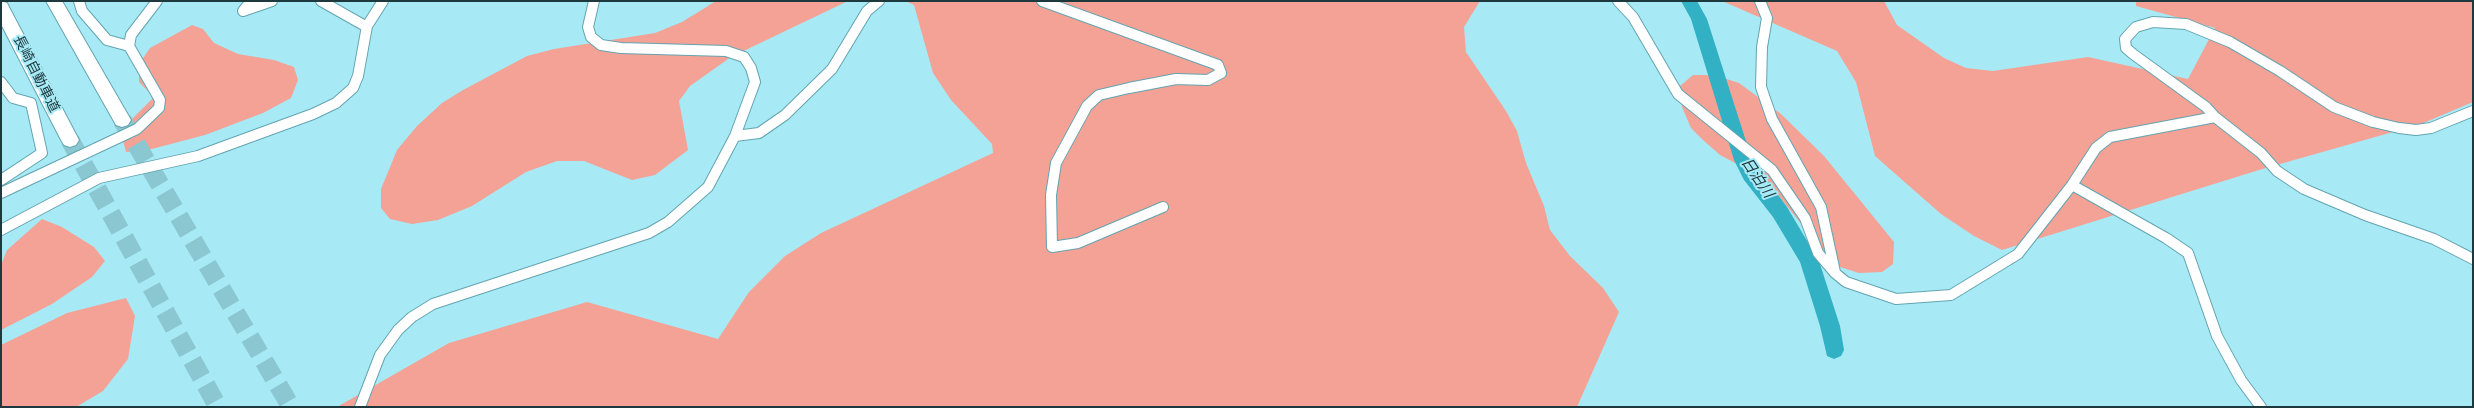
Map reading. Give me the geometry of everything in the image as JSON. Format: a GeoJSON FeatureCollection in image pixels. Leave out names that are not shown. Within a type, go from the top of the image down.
{"type":"FeatureCollection","features":[{"type":"Feature","properties":{"kind":"highway"},"geometry":{"type":"LineString","coordinates":[[54,1],[122,120]]}},
{"type":"Feature","properties":{"kind":"highway","name":"長崎自動車道"},"geometry":{"type":"LineString","coordinates":[[1,7],[70,140]]}},
{"type":"Feature","properties":{"kind":"street"},"geometry":{"type":"LineString","coordinates":[[79,1],[82,11],[107,40],[129,46]]}},
{"type":"Feature","properties":{"kind":"street"},"geometry":{"type":"LineString","coordinates":[[1,193],[137,129],[159,108],[160,100],[129,46],[131,35],[157,1]]}},
{"type":"Feature","properties":{"kind":"street"},"geometry":{"type":"LineString","coordinates":[[251,1],[243,11],[272,1]]}},
{"type":"Feature","properties":{"kind":"street"},"geometry":{"type":"LineString","coordinates":[[321,1],[367,27]]}},
{"type":"Feature","properties":{"kind":"street"},"geometry":{"type":"LineString","coordinates":[[1,230],[99,178],[198,156],[304,117],[336,103],[352,88],[358,76],[367,27],[383,1]]}},
{"type":"Feature","properties":{"kind":"street"},"geometry":{"type":"LineString","coordinates":[[360,407],[380,355],[398,330],[412,317],[433,304],[621,243],[662,226],[689,206],[708,187],[735,136],[755,82],[751,68],[744,57],[726,51],[621,48],[601,45],[591,37],[588,27],[590,10],[594,1]]}},
{"type":"Feature","properties":{"kind":"street"},"geometry":{"type":"LineString","coordinates":[[735,136],[759,133],[785,116],[832,69],[867,11],[879,1]]}},
{"type":"Feature","properties":{"kind":"street"},"geometry":{"type":"LineString","coordinates":[[1042,1],[1218,65],[1221,73],[1208,80],[1176,79],[1129,88],[1099,95],[1087,106],[1077,121],[1056,163],[1052,195],[1052,247],[1078,243],[1163,207]]}},
{"type":"Feature","properties":{"kind":"street"},"geometry":{"type":"LineString","coordinates":[[1618,1],[1634,17],[1678,94],[1772,170],[1805,218],[1818,253],[1835,273],[1846,282],[1896,299],[1951,295],[2018,254],[2072,185],[2096,148],[2110,137],[2133,131],[2215,118]]}},
{"type":"Feature","properties":{"kind":"street"},"geometry":{"type":"LineString","coordinates":[[1760,1],[1766,18],[1762,47],[1761,87],[1772,119],[1821,206],[1835,273]]}},
{"type":"Feature","properties":{"kind":"street"},"geometry":{"type":"LineString","coordinates":[[2473,111],[2424,129],[2399,128],[2373,122],[2334,107],[2280,71],[2230,42],[2186,24],[2168,21],[2153,22],[2136,28],[2125,38],[2126,48],[2206,107],[2215,118],[2260,153],[2277,171],[2304,189],[2365,215],[2434,239],[2473,259]]}},
{"type":"Feature","properties":{"kind":"street"},"geometry":{"type":"LineString","coordinates":[[1,82],[13,98],[31,102],[42,153],[33,161],[1,180]]}},
{"type":"Feature","properties":{"kind":"street"},"geometry":{"type":"LineString","coordinates":[[2072,185],[2166,238],[2188,253],[2217,336],[2241,380],[2261,407]]}},
{"type":"Feature","properties":{"kind":"shaded area"},"geometry":{"type":"Polygon","coordinates":[[[716,1],[848,1],[731,57],[690,86],[679,101],[688,150],[655,175],[632,180],[584,161],[557,161],[526,172],[472,206],[438,220],[412,224],[390,219],[381,208],[381,189],[397,150],[417,126],[442,103],[463,90],[527,56],[554,49],[655,33],[682,22],[716,1]]]}},
{"type":"Feature","properties":{"kind":"shaded area"},"geometry":{"type":"Polygon","coordinates":[[[905,1],[1480,1],[1464,27],[1466,52],[1506,111],[1517,131],[1526,163],[1544,206],[1550,230],[1570,256],[1603,288],[1619,312],[1577,407],[337,407],[449,343],[587,302],[718,339],[749,292],[785,256],[821,233],[993,153],[992,144],[951,100],[933,73],[914,5],[905,1]]]}},
{"type":"Feature","properties":{"kind":"shaded area"},"geometry":{"type":"Polygon","coordinates":[[[1722,1],[1884,1],[1897,25],[1944,58],[1966,68],[1993,71],[2088,57],[2188,79],[2215,28],[2136,6],[2136,1],[2473,1],[2473,102],[2421,124],[2259,170],[2002,250],[1974,236],[1941,214],[1875,156],[1856,82],[1837,51],[1722,1]]]}},
{"type":"Feature","properties":{"kind":"shaded area"},"geometry":{"type":"Polygon","coordinates":[[[192,25],[203,29],[214,43],[238,54],[274,60],[294,67],[298,80],[291,98],[263,113],[205,135],[148,150],[126,152],[123,141],[128,123],[154,97],[139,82],[139,64],[150,48],[192,25]]]}},
{"type":"Feature","properties":{"kind":"shaded area"},"geometry":{"type":"Polygon","coordinates":[[[1693,75],[1714,75],[1739,83],[1781,114],[1824,156],[1894,242],[1893,264],[1882,272],[1859,273],[1840,267],[1823,251],[1778,195],[1750,171],[1720,155],[1703,140],[1691,128],[1682,107],[1680,86],[1693,75]]]}},
{"type":"Feature","properties":{"kind":"shaded area"},"geometry":{"type":"Polygon","coordinates":[[[42,219],[62,227],[94,247],[105,261],[92,277],[52,304],[1,330],[1,265],[7,250],[42,219]]]}},
{"type":"Feature","properties":{"kind":"shaded area"},"geometry":{"type":"Polygon","coordinates":[[[126,298],[135,316],[128,359],[103,391],[76,407],[1,407],[1,345],[67,313],[126,298]]]}},
{"type":"Feature","properties":{"kind":"waterway","name":"日泊川"},"geometry":{"type":"LineString","coordinates":[[1689,1],[1699,19],[1743,160],[1751,175],[1780,212],[1809,261],[1830,326],[1834,350]]}},
{"type":"Feature","properties":{"kind":"tunnel"},"geometry":{"type":"LineString","coordinates":[[122,120],[291,407]]}},
{"type":"Feature","properties":{"kind":"tunnel"},"geometry":{"type":"LineString","coordinates":[[70,140],[218,407]]}}]}
